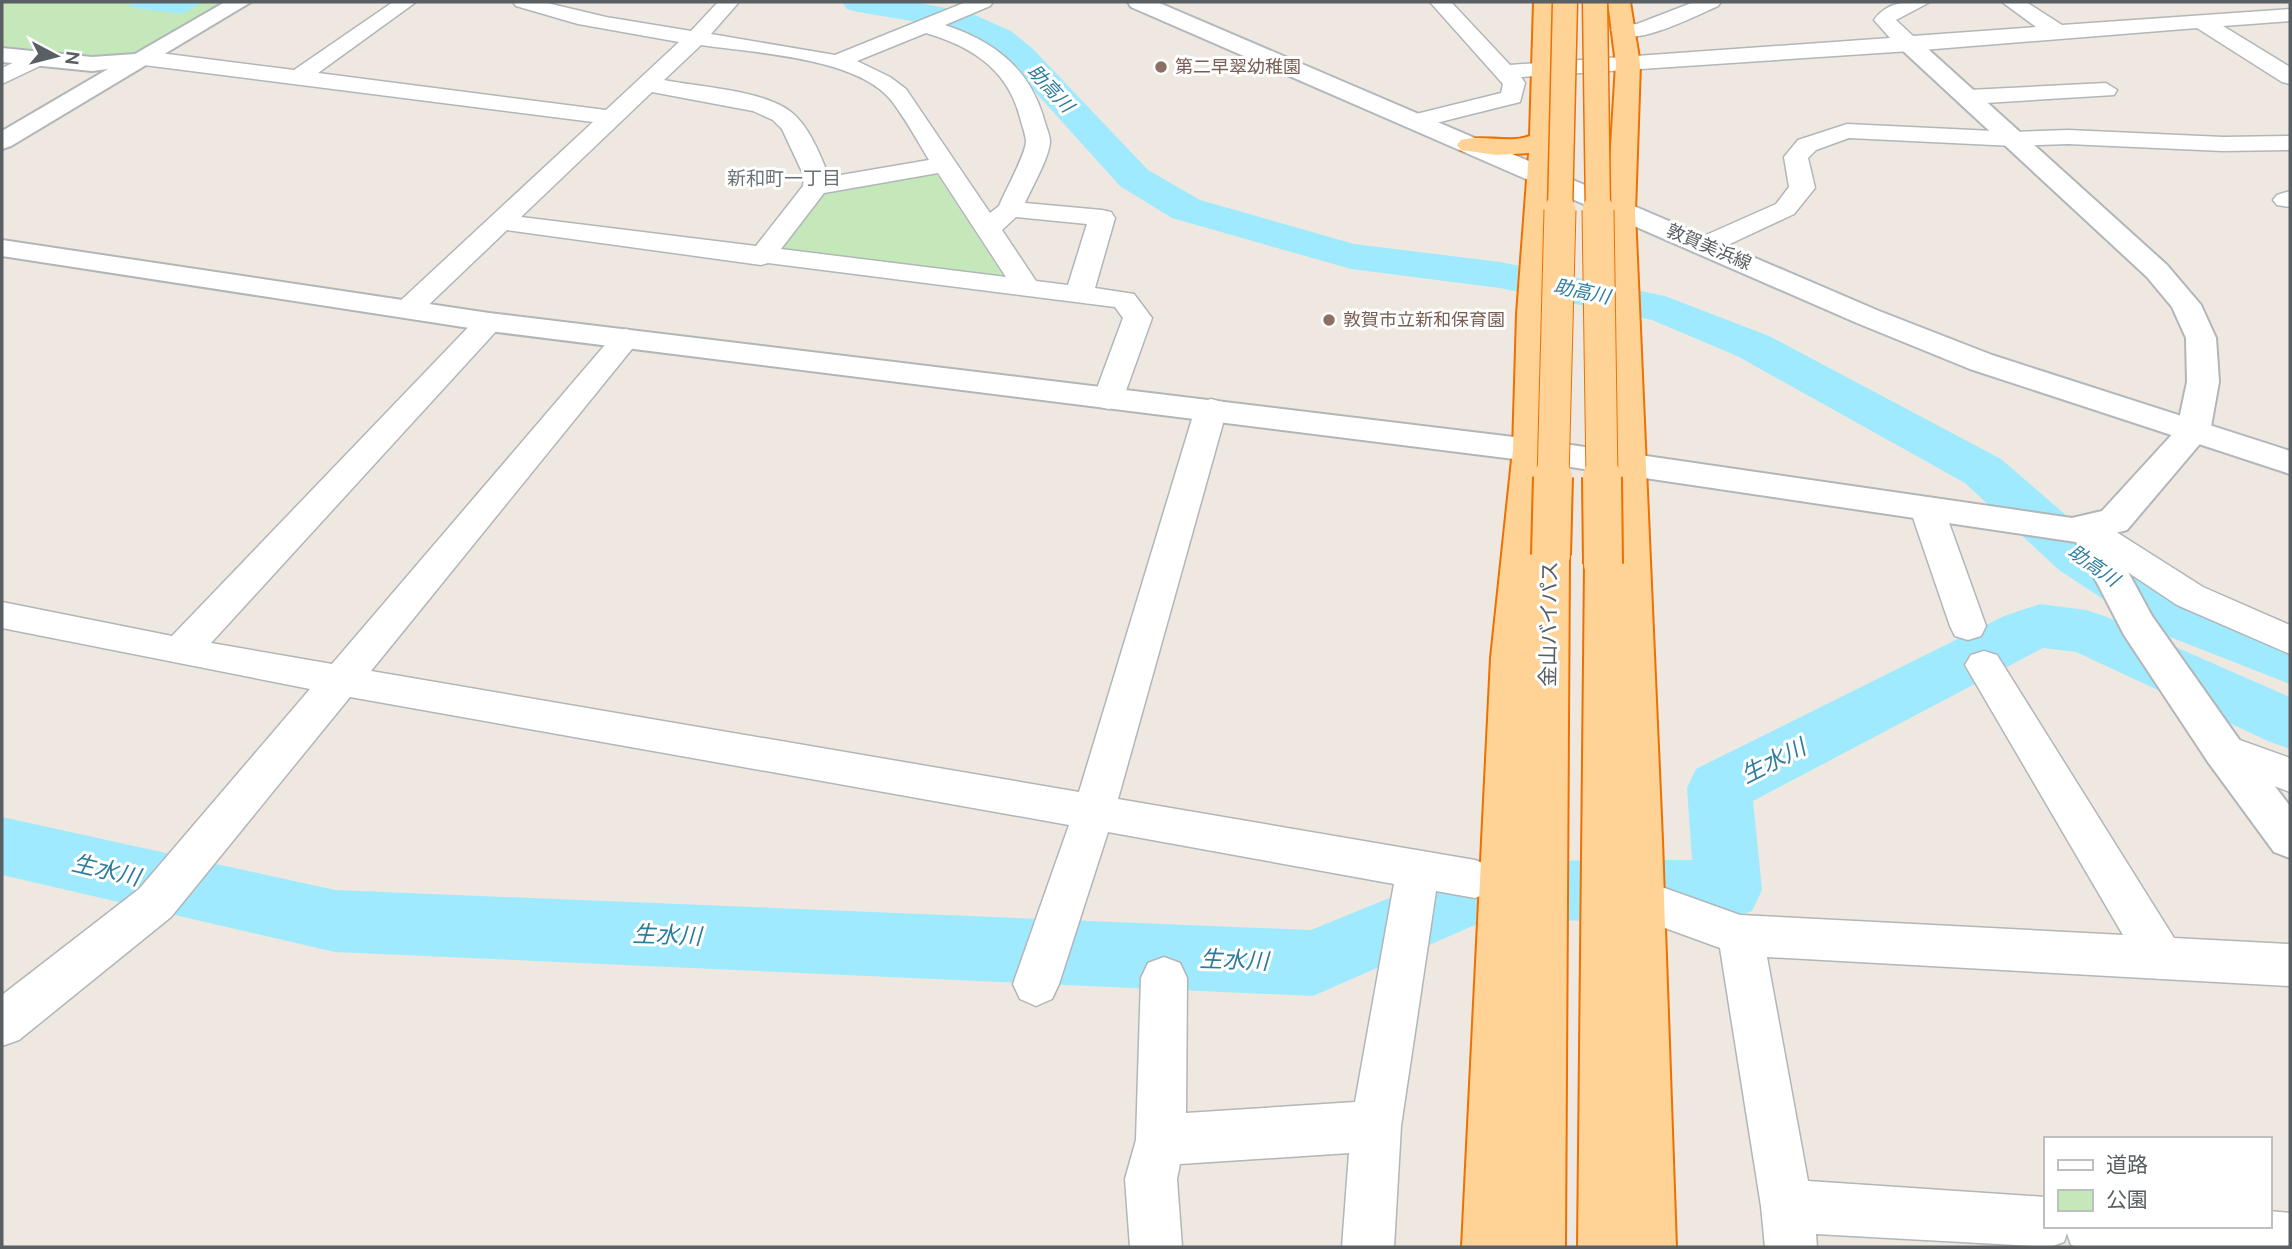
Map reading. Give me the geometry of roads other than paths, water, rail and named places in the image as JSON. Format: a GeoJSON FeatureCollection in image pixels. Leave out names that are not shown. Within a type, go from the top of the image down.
{"type":"FeatureCollection","features":[{"type":"Feature","properties":{"kind":"highway"},"geometry":{"type":"LineString","coordinates":[[1490,1247],[1495,1041],[1511,658],[1530,450],[1545,69],[1545,2]]}},
{"type":"Feature","properties":{"kind":"highway","name":"金山バイパス"},"geometry":{"type":"LineString","coordinates":[[1537,1247],[1550,555],[1565,2]]}},
{"type":"Feature","properties":{"kind":"highway"},"geometry":{"type":"LineString","coordinates":[[1595,2],[1606,1247]]}},
{"type":"Feature","properties":{"kind":"highway"},"geometry":{"type":"LineString","coordinates":[[1623,32],[1621,212],[1648,1247]]}},
{"type":"Feature","properties":{"kind":"street"},"geometry":{"type":"LineString","coordinates":[[2,141],[240,2]]}},
{"type":"Feature","properties":{"kind":"street"},"geometry":{"type":"LineString","coordinates":[[300,76],[406,2]]}},
{"type":"Feature","properties":{"kind":"street"},"geometry":{"type":"LineString","coordinates":[[523,2],[573,16],[839,61],[868,72],[898,94],[1028,289]]}},
{"type":"Feature","properties":{"kind":"street"},"geometry":{"type":"LineString","coordinates":[[408,309],[648,84],[729,2]]}},
{"type":"Feature","properties":{"kind":"street"},"geometry":{"type":"LineString","coordinates":[[839,61],[983,2]]}},
{"type":"Feature","properties":{"kind":"street","name":"敦賀美浜線"},"geometry":{"type":"LineString","coordinates":[[1139,2],[1470,145],[1540,159],[1621,212],[1706,245],[1868,317],[1981,362],[2290,463]]}},
{"type":"Feature","properties":{"kind":"street"},"geometry":{"type":"LineString","coordinates":[[1416,121],[1512,97],[1514,83],[1440,2]]}},
{"type":"Feature","properties":{"kind":"street"},"geometry":{"type":"LineString","coordinates":[[1504,72],[1545,69],[1623,32],[1639,31],[1711,2]]}},
{"type":"Feature","properties":{"kind":"street"},"geometry":{"type":"LineString","coordinates":[[2,248],[489,322],[1530,450],[2022,522],[2080,529],[2114,522],[2193,432],[2203,382],[2201,338],[2186,305],[2157,271],[1884,20],[1893,12],[1920,2]]}},
{"type":"Feature","properties":{"kind":"street"},"geometry":{"type":"LineString","coordinates":[[2012,2],[2058,33]]}},
{"type":"Feature","properties":{"kind":"street"},"geometry":{"type":"LineString","coordinates":[[1623,32],[1910,45],[2290,15]]}},
{"type":"Feature","properties":{"kind":"street"},"geometry":{"type":"LineString","coordinates":[[2202,22],[2290,77]]}},
{"type":"Feature","properties":{"kind":"street"},"geometry":{"type":"LineString","coordinates":[[925,26],[979,46],[995,57],[1021,90],[1038,142],[1010,209],[989,228]]}},
{"type":"Feature","properties":{"kind":"street"},"geometry":{"type":"LineString","coordinates":[[2,55],[92,64],[144,58],[610,117]]}},
{"type":"Feature","properties":{"kind":"street"},"geometry":{"type":"LineString","coordinates":[[2,77],[36,58]]}},
{"type":"Feature","properties":{"kind":"street"},"geometry":{"type":"LineString","coordinates":[[648,84],[759,105],[781,115],[792,126],[817,176],[816,187],[761,257]]}},
{"type":"Feature","properties":{"kind":"street"},"geometry":{"type":"LineString","coordinates":[[1969,97],[2106,90]]}},
{"type":"Feature","properties":{"kind":"street"},"geometry":{"type":"LineString","coordinates":[[1706,245],[1785,209],[1802,188],[1797,157],[1807,145],[1847,131],[2014,139],[2068,137],[2223,144],[2290,143]]}},
{"type":"Feature","properties":{"kind":"street"},"geometry":{"type":"LineString","coordinates":[[816,187],[946,164]]}},
{"type":"Feature","properties":{"kind":"street"},"geometry":{"type":"LineString","coordinates":[[1010,209],[1102,218],[1079,295]]}},
{"type":"Feature","properties":{"kind":"street"},"geometry":{"type":"LineString","coordinates":[[502,222],[761,257],[1124,300],[1138,318],[1108,399]]}},
{"type":"Feature","properties":{"kind":"street"},"geometry":{"type":"LineString","coordinates":[[180,652],[489,322]]}},
{"type":"Feature","properties":{"kind":"street"},"geometry":{"type":"LineString","coordinates":[[2,1024],[155,903],[338,680],[626,338]]}},
{"type":"Feature","properties":{"kind":"street"},"geometry":{"type":"LineString","coordinates":[[1036,984],[1094,812],[1211,410]]}},
{"type":"Feature","properties":{"kind":"street"},"geometry":{"type":"LineString","coordinates":[[1927,509],[1968,626]]}},
{"type":"Feature","properties":{"kind":"street"},"geometry":{"type":"LineString","coordinates":[[2080,529],[2190,596],[2290,640]]}},
{"type":"Feature","properties":{"kind":"street"},"geometry":{"type":"LineString","coordinates":[[2080,529],[2137,625],[2223,750],[2290,839]]}},
{"type":"Feature","properties":{"kind":"street"},"geometry":{"type":"LineString","coordinates":[[2,615],[180,652],[1475,880]]}},
{"type":"Feature","properties":{"kind":"street"},"geometry":{"type":"LineString","coordinates":[[1984,665],[2162,959]]}},
{"type":"Feature","properties":{"kind":"street"},"geometry":{"type":"LineString","coordinates":[[2223,750],[2290,775]]}},
{"type":"Feature","properties":{"kind":"street"},"geometry":{"type":"LineString","coordinates":[[1368,1247],[1376,1126],[1418,869]]}},
{"type":"Feature","properties":{"kind":"street"},"geometry":{"type":"LineString","coordinates":[[1659,906],[1740,935],[2290,965]]}},
{"type":"Feature","properties":{"kind":"street"},"geometry":{"type":"LineString","coordinates":[[1740,935],[1789,1227],[2044,1223]]}},
{"type":"Feature","properties":{"kind":"street"},"geometry":{"type":"LineString","coordinates":[[1156,1247],[1151,1179],[1161,1140],[1164,978]]}},
{"type":"Feature","properties":{"kind":"street"},"geometry":{"type":"LineString","coordinates":[[1161,1140],[1376,1126]]}},
{"type":"Feature","properties":{"kind":"street"},"geometry":{"type":"LineString","coordinates":[[2114,1228],[2282,1242]]}},
{"type":"Feature","properties":{"kind":"water"},"geometry":{"type":"Polygon","coordinates":[[[137,2],[204,2],[182,14],[127,7],[137,2]]]}},
{"type":"Feature","properties":{"kind":"waterway","name":"助高川"},"geometry":{"type":"LineString","coordinates":[[858,2],[956,19],[999,38],[1021,56],[1134,178],[1186,209],[1351,256],[1500,275],[1665,309],[1753,346],[1983,471],[2078,556],[2167,613],[2290,661]]}},
{"type":"Feature","properties":{"kind":"waterway","name":"生水川"},"geometry":{"type":"LineString","coordinates":[[2,846],[335,921],[1313,963],[1480,891],[1728,890],[1719,788],[2025,631],[2040,626],[2086,632],[2290,724]]}},
{"type":"Feature","properties":{"kind":"tunnel"},"geometry":{"type":"LineString","coordinates":[[1518,886],[1630,902]]}},
{"type":"Feature","properties":{"kind":"place","name":"第二早翠幼稚園"},"geometry":{"type":"Point","coordinates":[1161,67]}},
{"type":"Feature","properties":{"kind":"place","name":"敦賀市立新和保育園"},"geometry":{"type":"Point","coordinates":[1329,320]}},
{"type":"Feature","properties":{"kind":"district","name":"新和町一丁目"},"geometry":{"type":"Point","coordinates":[784,178]}}]}
